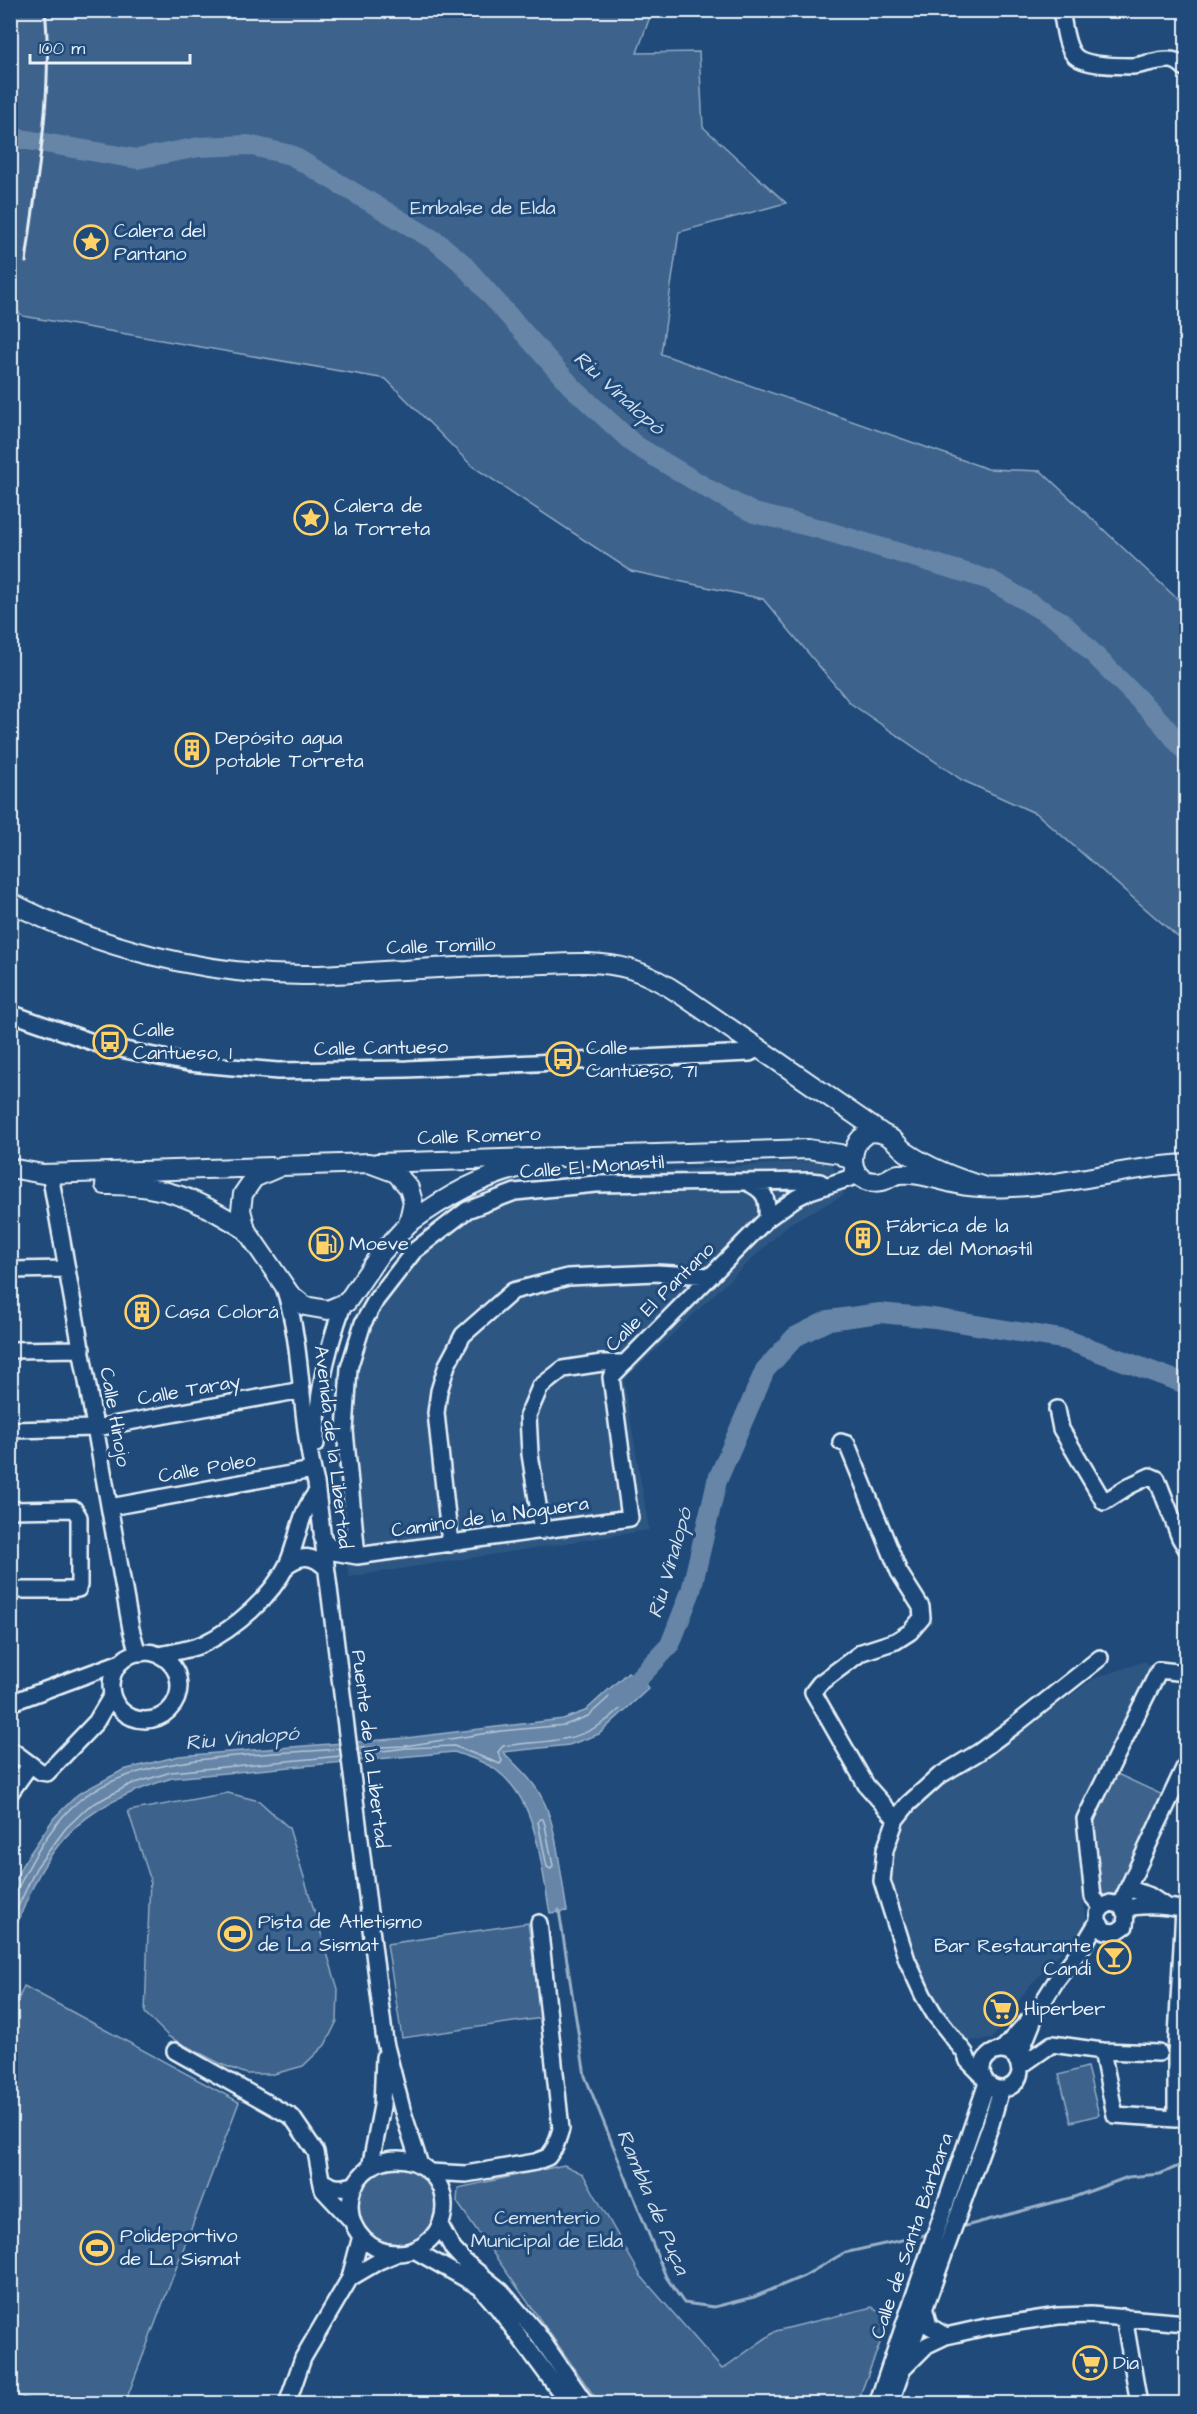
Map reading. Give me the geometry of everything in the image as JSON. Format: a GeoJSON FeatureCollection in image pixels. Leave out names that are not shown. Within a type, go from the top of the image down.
{"type":"FeatureCollection","features":[{"type":"Feature","properties":{"kind":"main road","name":"Calle Tomillo"},"geometry":{"type":"LineString","coordinates":[[10,902],[56,923],[120,946],[164,958],[232,969],[308,975],[567,963],[610,965],[630,969],[668,987],[884,1134]]}},
{"type":"Feature","properties":{"kind":"main road","name":"Calle Tomillo"},"geometry":{"type":"LineString","coordinates":[[843,1108],[853,1120],[859,1141]]}},
{"type":"Feature","properties":{"kind":"main road"},"geometry":{"type":"LineString","coordinates":[[985,1187],[945,1172],[908,1154],[884,1134],[873,1133],[859,1141],[853,1150],[856,1168],[865,1179],[880,1182],[893,1176],[913,1175],[959,1185],[985,1187],[1028,1186],[1151,1167],[1186,1164]]}},
{"type":"Feature","properties":{"kind":"main road","name":"Calle Romero"},"geometry":{"type":"LineString","coordinates":[[408,1224],[448,1197],[496,1175],[526,1166],[590,1157],[808,1149],[859,1141]]}},
{"type":"Feature","properties":{"kind":"main road"},"geometry":{"type":"LineString","coordinates":[[893,1176],[900,1165],[898,1146]]}},
{"type":"Feature","properties":{"kind":"main road","name":"Calle Romero"},"geometry":{"type":"LineString","coordinates":[[808,1149],[840,1154],[856,1168]]}},
{"type":"Feature","properties":{"kind":"main road","name":"Calle Romero"},"geometry":{"type":"LineString","coordinates":[[369,1163],[572,1155],[590,1157]]}},
{"type":"Feature","properties":{"kind":"main road"},"geometry":{"type":"LineString","coordinates":[[10,1179],[52,1185],[282,1166],[369,1163],[396,1173],[409,1188],[413,1202],[408,1224],[378,1257],[344,1305],[328,1310],[312,1308],[297,1300],[284,1286],[246,1230],[241,1210],[245,1188],[261,1174],[282,1166]]}},
{"type":"Feature","properties":{"kind":"main road"},"geometry":{"type":"LineString","coordinates":[[10,1168],[43,1174],[115,1178],[148,1186],[178,1194],[207,1207],[246,1230]]}},
{"type":"Feature","properties":{"kind":"street"},"geometry":{"type":"LineString","coordinates":[[1061,10],[1067,39],[1074,55],[1080,59],[1096,64],[1134,66],[1169,60],[1176,61],[1186,69]]}},
{"type":"Feature","properties":{"kind":"street","name":"Calle Cantueso"},"geometry":{"type":"LineString","coordinates":[[10,1013],[101,1045],[188,1063],[278,1071],[406,1069],[750,1053],[758,1048]]}},
{"type":"Feature","properties":{"kind":"street","name":"Calle El Pantano"},"geometry":{"type":"LineString","coordinates":[[630,1518],[611,1377],[767,1219],[796,1198],[856,1168]]}},
{"type":"Feature","properties":{"kind":"street","name":"Calle El Monastil"},"geometry":{"type":"LineString","coordinates":[[357,1556],[345,1431],[349,1368],[363,1323],[376,1300],[414,1251],[467,1210],[515,1192],[596,1184],[810,1181],[820,1182],[824,1186]]}},
{"type":"Feature","properties":{"kind":"street"},"geometry":{"type":"LineString","coordinates":[[746,1182],[760,1188],[768,1203],[767,1219]]}},
{"type":"Feature","properties":{"kind":"street","name":"Calle Hinojo"},"geometry":{"type":"LineString","coordinates":[[52,1185],[131,1629],[136,1647],[142,1653]]}},
{"type":"Feature","properties":{"kind":"street"},"geometry":{"type":"LineString","coordinates":[[10,1270],[67,1269]]}},
{"type":"Feature","properties":{"kind":"street"},"geometry":{"type":"LineString","coordinates":[[450,1544],[436,1413],[439,1391],[447,1365],[463,1335],[513,1291],[568,1277],[656,1273],[711,1276]]}},
{"type":"Feature","properties":{"kind":"street","name":"Avenida de la Libertad"},"geometry":{"type":"LineString","coordinates":[[284,1286],[296,1334],[331,1614]]}},
{"type":"Feature","properties":{"kind":"street"},"geometry":{"type":"LineString","coordinates":[[287,1565],[315,1482],[320,1392],[327,1356],[344,1305]]}},
{"type":"Feature","properties":{"kind":"street"},"geometry":{"type":"LineString","coordinates":[[10,1350],[82,1349]]}},
{"type":"Feature","properties":{"kind":"street"},"geometry":{"type":"LineString","coordinates":[[542,1531],[530,1454],[528,1415],[540,1387],[563,1369],[602,1363],[624,1363]]}},
{"type":"Feature","properties":{"kind":"street","name":"Calle Taray"},"geometry":{"type":"LineString","coordinates":[[10,1430],[96,1428],[302,1390]]}},
{"type":"Feature","properties":{"kind":"street"},"geometry":{"type":"LineString","coordinates":[[1057,1409],[1061,1429],[1104,1502],[1150,1476],[1157,1479],[1186,1548]]}},
{"type":"Feature","properties":{"kind":"street"},"geometry":{"type":"LineString","coordinates":[[840,1442],[847,1444],[899,1572],[921,1607],[922,1618],[910,1632],[896,1641],[862,1652],[819,1683],[813,1692],[866,1785],[896,1819]]}},
{"type":"Feature","properties":{"kind":"street","name":"Calle Poleo"},"geometry":{"type":"LineString","coordinates":[[110,1507],[315,1482]]}},
{"type":"Feature","properties":{"kind":"street"},"geometry":{"type":"LineString","coordinates":[[10,1510],[74,1509],[77,1511],[79,1527],[78,1588],[10,1590]]}},
{"type":"Feature","properties":{"kind":"street","name":"Camino de la Noguera"},"geometry":{"type":"LineString","coordinates":[[357,1556],[630,1518]]}},
{"type":"Feature","properties":{"kind":"street"},"geometry":{"type":"LineString","coordinates":[[321,1534],[327,1546],[334,1552],[357,1556]]}},
{"type":"Feature","properties":{"kind":"street"},"geometry":{"type":"LineString","coordinates":[[10,1702],[85,1676],[121,1662],[134,1654],[159,1655],[189,1649],[218,1636],[252,1608],[287,1565],[301,1556],[320,1562],[326,1568]]}},
{"type":"Feature","properties":{"kind":"street"},"geometry":{"type":"LineString","coordinates":[[329,1587],[336,1567],[357,1556]]}},
{"type":"Feature","properties":{"kind":"street","name":"Puente de la Libertad"},"geometry":{"type":"LineString","coordinates":[[331,1614],[385,2042]]}},
{"type":"Feature","properties":{"kind":"street"},"geometry":{"type":"LineString","coordinates":[[174,1669],[182,1655],[189,1649]]}},
{"type":"Feature","properties":{"kind":"street"},"geometry":{"type":"LineString","coordinates":[[85,1676],[100,1679],[112,1692],[121,1711],[139,1720],[150,1720],[169,1711],[178,1694],[178,1679],[174,1669],[159,1655]]}},
{"type":"Feature","properties":{"kind":"street"},"geometry":{"type":"LineString","coordinates":[[1100,1658],[979,1752],[939,1776],[908,1804],[896,1819],[885,1850],[882,1881],[907,1960],[923,1995],[965,2053],[968,2061],[990,2082],[1009,2087],[1019,2075],[1018,2064],[1037,2011],[1056,1981],[1102,1920],[1110,1903],[1124,1911],[1160,1906],[1185,1910],[1176,2119],[1115,2115],[1102,2051]]}},
{"type":"Feature","properties":{"kind":"street"},"geometry":{"type":"LineString","coordinates":[[10,1749],[41,1772],[48,1773],[96,1722],[112,1692],[112,1679],[121,1662]]}},
{"type":"Feature","properties":{"kind":"street"},"geometry":{"type":"LineString","coordinates":[[1186,1673],[1159,1670],[1085,1819],[1093,1897],[1102,1920],[1113,1933],[1120,1931],[1128,1888],[1186,1764]]}},
{"type":"Feature","properties":{"kind":"street"},"geometry":{"type":"LineString","coordinates":[[10,1692],[30,1694]]}},
{"type":"Feature","properties":{"kind":"street"},"geometry":{"type":"LineString","coordinates":[[96,1722],[114,1716],[129,1716]]}},
{"type":"Feature","properties":{"kind":"street"},"geometry":{"type":"LineString","coordinates":[[10,1793],[30,1765]]}},
{"type":"Feature","properties":{"kind":"street"},"geometry":{"type":"LineString","coordinates":[[1128,1888],[1160,1900],[1160,1906]]}},
{"type":"Feature","properties":{"kind":"street"},"geometry":{"type":"LineString","coordinates":[[353,2222],[350,2209],[351,2196],[356,2184],[370,2168],[382,2162],[395,2159],[408,2161],[425,2169],[466,2174],[535,2162],[548,2157],[555,2147],[561,2129],[539,1923]]}},
{"type":"Feature","properties":{"kind":"street"},"geometry":{"type":"LineString","coordinates":[[990,2082],[984,2061],[1037,2011]]}},
{"type":"Feature","properties":{"kind":"street"},"geometry":{"type":"LineString","coordinates":[[370,2168],[382,2106],[385,2042]]}},
{"type":"Feature","properties":{"kind":"street"},"geometry":{"type":"LineString","coordinates":[[350,2278],[379,2261],[429,2240],[440,2225],[444,2210],[443,2194],[437,2182],[425,2169],[402,2109],[385,2042]]}},
{"type":"Feature","properties":{"kind":"street"},"geometry":{"type":"LineString","coordinates":[[1018,2064],[1052,2044],[1102,2051],[1159,2053]]}},
{"type":"Feature","properties":{"kind":"street"},"geometry":{"type":"LineString","coordinates":[[175,2051],[292,2117],[316,2152],[323,2190],[353,2222],[362,2236],[372,2246],[385,2251],[407,2251],[480,2287],[569,2403]]}},
{"type":"Feature","properties":{"kind":"street"},"geometry":{"type":"LineString","coordinates":[[965,2053],[1008,2053],[1018,2064]]}},
{"type":"Feature","properties":{"kind":"street","name":"Calle de Santa Bárbara"},"geometry":{"type":"LineString","coordinates":[[890,2403],[957,2216],[990,2082]]}},
{"type":"Feature","properties":{"kind":"street","name":"Calle de Santa Bárbara"},"geometry":{"type":"LineString","coordinates":[[877,2403],[929,2247],[990,2082]]}},
{"type":"Feature","properties":{"kind":"street"},"geometry":{"type":"LineString","coordinates":[[443,2194],[466,2174]]}},
{"type":"Feature","properties":{"kind":"street"},"geometry":{"type":"LineString","coordinates":[[321,2180],[331,2188],[346,2188],[356,2184]]}},
{"type":"Feature","properties":{"kind":"street"},"geometry":{"type":"LineString","coordinates":[[440,2225],[453,2249],[501,2291],[537,2333],[585,2403]]}},
{"type":"Feature","properties":{"kind":"street"},"geometry":{"type":"LineString","coordinates":[[287,2403],[303,2358],[350,2278],[362,2236]]}},
{"type":"Feature","properties":{"kind":"street"},"geometry":{"type":"LineString","coordinates":[[924,2307],[929,2326],[946,2336]]}},
{"type":"Feature","properties":{"kind":"street"},"geometry":{"type":"LineString","coordinates":[[899,2374],[927,2345],[946,2336],[1058,2316],[1124,2317],[1186,2323]]}},
{"type":"Feature","properties":{"kind":"street"},"geometry":{"type":"LineString","coordinates":[[1124,2317],[1139,2403]]}},
{"type":"Feature","properties":{"kind":"shaded area"},"geometry":{"type":"Polygon","coordinates":[[[831,1160],[844,1195],[790,1223],[624,1380],[649,1530],[349,1577],[337,1479],[334,1387],[357,1305],[422,1230],[506,1181],[831,1160]]]}},
{"type":"Feature","properties":{"kind":"shaded area"},"geometry":{"type":"Polygon","coordinates":[[[1145,1661],[1150,1667],[1078,1818],[1088,1901],[1083,1903],[1088,1923],[1027,1989],[992,2039],[961,2042],[927,1993],[909,1952],[892,1891],[891,1850],[904,1822],[929,1794],[1009,1741],[1093,1679],[1145,1661]]]}},
{"type":"Feature","properties":{"kind":"green space","name":"Embalse de Elda"},"geometry":{"type":"Polygon","coordinates":[[[11,10],[652,11],[637,53],[699,52],[703,127],[786,203],[679,232],[661,354],[988,469],[1041,471],[1186,607],[1186,944],[1037,814],[962,780],[850,703],[763,599],[631,571],[472,466],[386,379],[23,316],[10,305],[11,10]]]}},
{"type":"Feature","properties":{"kind":"green space"},"geometry":{"type":"Polygon","coordinates":[[[1115,1773],[1165,1796],[1118,1898],[1102,1900],[1098,1893],[1094,1823],[1115,1773]]]}},
{"type":"Feature","properties":{"kind":"green space","name":"Pista de Atletismo de La Sismat"},"geometry":{"type":"Polygon","coordinates":[[[228,1793],[259,1801],[289,1828],[338,1989],[337,2021],[325,2045],[303,2066],[274,2074],[247,2074],[223,2065],[169,2037],[145,2013],[150,1878],[128,1811],[228,1793]]]}},
{"type":"Feature","properties":{"kind":"green space"},"geometry":{"type":"Polygon","coordinates":[[[528,1923],[542,2018],[402,2038],[387,1944],[528,1923]]]}},
{"type":"Feature","properties":{"kind":"green space","name":"Polideportivo de La Sismat"},"geometry":{"type":"Polygon","coordinates":[[[24,1986],[239,2102],[125,2403],[39,2403],[11,2393],[10,2019],[24,1986]]]}},
{"type":"Feature","properties":{"kind":"green space"},"geometry":{"type":"Polygon","coordinates":[[[1087,2067],[1099,2115],[1071,2122],[1059,2075],[1087,2067]]]}},
{"type":"Feature","properties":{"kind":"green space","name":"Cementerio Municipal de Elda"},"geometry":{"type":"Polygon","coordinates":[[[564,2165],[583,2174],[641,2276],[722,2369],[776,2331],[872,2307],[890,2317],[857,2403],[599,2403],[457,2202],[458,2188],[564,2165]]]}},
{"type":"Feature","properties":{"kind":"green space"},"geometry":{"type":"Polygon","coordinates":[[[397,2167],[412,2170],[424,2179],[433,2191],[436,2206],[433,2221],[424,2233],[412,2242],[397,2245],[382,2242],[370,2233],[361,2221],[358,2206],[361,2191],[370,2179],[382,2170],[397,2167]]]}},
{"type":"Feature","properties":{"kind":"water"},"geometry":{"type":"Polygon","coordinates":[[[628,1672],[649,1688],[599,1734],[569,1745],[503,1752],[534,1785],[547,1809],[555,1837],[567,1911],[550,1913],[535,1835],[521,1799],[510,1783],[491,1767],[454,1752],[172,1778],[113,1801],[81,1823],[53,1852],[33,1887],[11,1939],[11,1891],[22,1865],[54,1818],[78,1794],[123,1770],[179,1756],[406,1738],[563,1719],[585,1711],[628,1672]]]}},
{"type":"Feature","properties":{"kind":"waterway","name":"Riu Vinalopó"},"geometry":{"type":"LineString","coordinates":[[10,137],[137,159],[199,147],[248,145],[291,155],[437,242],[461,262],[572,387],[635,445],[710,490],[754,513],[816,528],[990,580],[1062,622],[1161,722],[1186,752]]}},
{"type":"Feature","properties":{"kind":"waterway","name":"Riu Vinalopó"},"geometry":{"type":"LineString","coordinates":[[619,1699],[670,1645],[691,1591],[717,1481],[765,1370],[795,1337],[829,1320],[880,1313],[934,1318],[1067,1340],[1186,1384]]}},
{"type":"Feature","properties":{"kind":"waterway","name":"Rambla de Puça"},"geometry":{"type":"LineString","coordinates":[[559,1910],[585,2076],[666,2277],[684,2303],[714,2307],[754,2297],[804,2276],[844,2253],[929,2234]]}},
{"type":"Feature","properties":{"kind":"waterway","name":"Rambla de Puça"},"geometry":{"type":"LineString","coordinates":[[958,2228],[1074,2197],[1128,2177],[1160,2174],[1186,2163]]}},
{"type":"Feature","properties":{"kind":"railway"},"geometry":{"type":"LineString","coordinates":[[26,262],[46,105],[45,10]]}},
{"type":"Feature","properties":{"kind":"place","name":"Calera del Pantano"},"geometry":{"type":"Point","coordinates":[91,242]}},
{"type":"Feature","properties":{"kind":"place","name":"Calera de la Torreta"},"geometry":{"type":"Point","coordinates":[311,518]}},
{"type":"Feature","properties":{"kind":"place","name":"Depósito agua potable Torreta"},"geometry":{"type":"Point","coordinates":[192,750]}},
{"type":"Feature","properties":{"kind":"place","name":"Calle Cantueso, 1"},"geometry":{"type":"Point","coordinates":[110,1042]}},
{"type":"Feature","properties":{"kind":"place","name":"Calle Cantueso, 71"},"geometry":{"type":"Point","coordinates":[563,1059]}},
{"type":"Feature","properties":{"kind":"place","name":"Fábrica de la Luz del Monastíl"},"geometry":{"type":"Point","coordinates":[863,1238]}},
{"type":"Feature","properties":{"kind":"place","name":"Moeve"},"geometry":{"type":"Point","coordinates":[326,1244]}},
{"type":"Feature","properties":{"kind":"place","name":"Casa Colorá"},"geometry":{"type":"Point","coordinates":[142,1312]}},
{"type":"Feature","properties":{"kind":"place","name":"Pista de Atletismo de La Sismat"},"geometry":{"type":"Point","coordinates":[235,1934]}},
{"type":"Feature","properties":{"kind":"place","name":"Bar Restaurante Candi"},"geometry":{"type":"Point","coordinates":[1114,1957]}},
{"type":"Feature","properties":{"kind":"place","name":"Hiperber"},"geometry":{"type":"Point","coordinates":[1001,2009]}},
{"type":"Feature","properties":{"kind":"place","name":"Polideportivo de La Sismat"},"geometry":{"type":"Point","coordinates":[97,2248]}},
{"type":"Feature","properties":{"kind":"place","name":"Dia"},"geometry":{"type":"Point","coordinates":[1090,2363]}}]}
